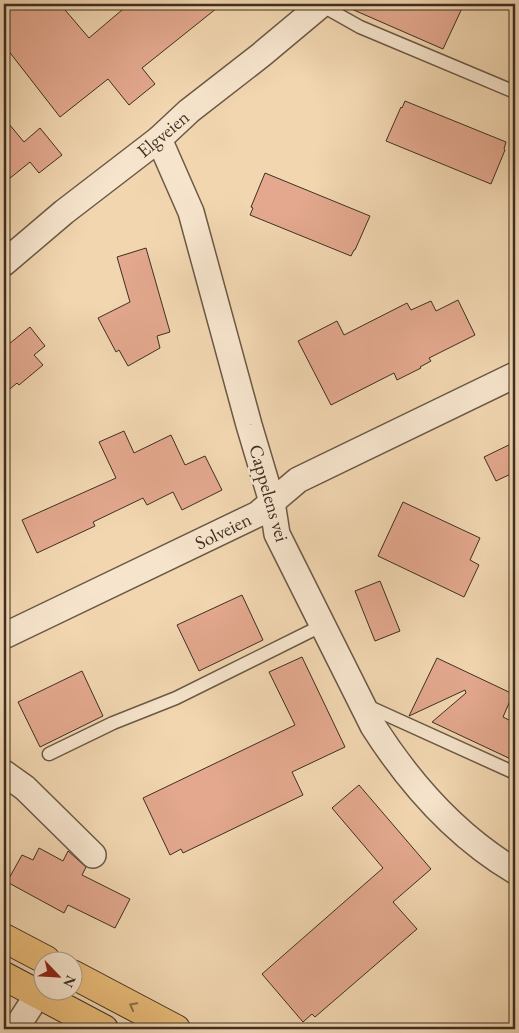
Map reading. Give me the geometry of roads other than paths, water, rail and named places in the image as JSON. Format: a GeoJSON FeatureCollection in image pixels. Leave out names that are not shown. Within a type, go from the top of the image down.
{"type":"FeatureCollection","features":[{"type":"Feature","properties":{"kind":"main road"},"geometry":{"type":"LineString","coordinates":[[4,938],[32,953]]}},
{"type":"Feature","properties":{"kind":"main road"},"geometry":{"type":"LineString","coordinates":[[4,976],[32,991]]}},
{"type":"Feature","properties":{"kind":"main road"},"geometry":{"type":"LineString","coordinates":[[82,979],[176,1029]]}},
{"type":"Feature","properties":{"kind":"main road"},"geometry":{"type":"LineString","coordinates":[[49,1000],[104,1029]]}},
{"type":"Feature","properties":{"kind":"street","name":"Elgveien"},"geometry":{"type":"LineString","coordinates":[[4,262],[64,212],[159,139],[189,111],[322,4]]}},
{"type":"Feature","properties":{"kind":"street","name":"Cappelens vei"},"geometry":{"type":"LineString","coordinates":[[159,139],[191,212],[246,416],[272,502],[277,534],[374,726],[390,751],[421,791],[461,832],[515,871]]}},
{"type":"Feature","properties":{"kind":"street","name":"Solveien"},"geometry":{"type":"LineString","coordinates":[[4,636],[258,514],[298,480],[515,375]]}},
{"type":"Feature","properties":{"kind":"street"},"geometry":{"type":"LineString","coordinates":[[4,773],[25,788],[93,855]]}},
{"type":"Feature","properties":{"kind":"street"},"geometry":{"type":"LineString","coordinates":[[11,1029],[20,1022],[34,1000]]}},
{"type":"Feature","properties":{"kind":"lane"},"geometry":{"type":"LineString","coordinates":[[322,4],[360,27],[515,92]]}},
{"type":"Feature","properties":{"kind":"lane"},"geometry":{"type":"LineString","coordinates":[[48,754],[113,723],[176,698],[323,624]]}},
{"type":"Feature","properties":{"kind":"lane"},"geometry":{"type":"LineString","coordinates":[[363,704],[515,773]]}}]}
